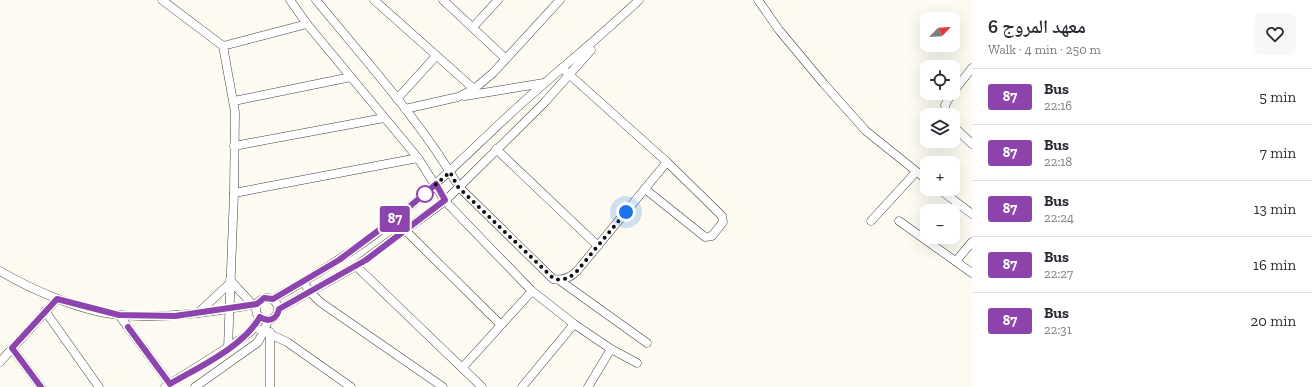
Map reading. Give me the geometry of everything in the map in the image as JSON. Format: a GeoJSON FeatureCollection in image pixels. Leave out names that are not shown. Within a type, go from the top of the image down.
{"type":"FeatureCollection","features":[{"type":"Feature","properties":{"kind":"street"},"geometry":{"type":"LineString","coordinates":[[162,0],[223,46],[234,101],[234,193],[230,282],[231,308],[228,348]]}},
{"type":"Feature","properties":{"kind":"street"},"geometry":{"type":"LineString","coordinates":[[290,0],[307,24],[418,158],[445,200],[532,291],[574,324],[611,349],[638,363]]}},
{"type":"Feature","properties":{"kind":"street"},"geometry":{"type":"LineString","coordinates":[[316,0],[397,99],[450,172],[458,187],[554,279],[559,280],[647,343]]}},
{"type":"Feature","properties":{"kind":"street"},"geometry":{"type":"LineString","coordinates":[[374,0],[474,89]]}},
{"type":"Feature","properties":{"kind":"street"},"geometry":{"type":"LineString","coordinates":[[443,0],[505,58]]}},
{"type":"Feature","properties":{"kind":"street"},"geometry":{"type":"LineString","coordinates":[[473,28],[498,0]]}},
{"type":"Feature","properties":{"kind":"street"},"geometry":{"type":"LineString","coordinates":[[458,96],[474,89],[493,73],[505,58],[560,0]]}},
{"type":"Feature","properties":{"kind":"street"},"geometry":{"type":"LineString","coordinates":[[119,315],[168,386],[228,348],[254,327],[257,309],[264,298],[273,299],[339,260],[372,236],[436,184],[545,82],[607,31],[639,0]]}},
{"type":"Feature","properties":{"kind":"street"},"geometry":{"type":"LineString","coordinates":[[758,0],[779,30],[840,103],[866,131],[920,175]]}},
{"type":"Feature","properties":{"kind":"street"},"geometry":{"type":"LineString","coordinates":[[223,46],[307,24]]}},
{"type":"Feature","properties":{"kind":"street"},"geometry":{"type":"LineString","coordinates":[[279,309],[356,266],[406,231],[445,200],[546,102],[607,31]]}},
{"type":"Feature","properties":{"kind":"street"},"geometry":{"type":"LineString","coordinates":[[397,99],[436,56]]}},
{"type":"Feature","properties":{"kind":"street"},"geometry":{"type":"LineString","coordinates":[[562,68],[667,162],[722,216],[723,222],[712,236],[705,237],[646,189]]}},
{"type":"Feature","properties":{"kind":"street"},"geometry":{"type":"LineString","coordinates":[[960,83],[972,68]]}},
{"type":"Feature","properties":{"kind":"street"},"geometry":{"type":"LineString","coordinates":[[234,101],[351,77]]}},
{"type":"Feature","properties":{"kind":"street"},"geometry":{"type":"LineString","coordinates":[[404,109],[458,96],[489,93],[545,82]]}},
{"type":"Feature","properties":{"kind":"street"},"geometry":{"type":"LineString","coordinates":[[234,146],[384,118]]}},
{"type":"Feature","properties":{"kind":"street"},"geometry":{"type":"LineString","coordinates":[[960,133],[972,144]]}},
{"type":"Feature","properties":{"kind":"street"},"geometry":{"type":"LineString","coordinates":[[496,149],[598,246]]}},
{"type":"Feature","properties":{"kind":"street"},"geometry":{"type":"LineString","coordinates":[[234,193],[418,158]]}},
{"type":"Feature","properties":{"kind":"street"},"geometry":{"type":"LineString","coordinates":[[559,280],[572,276],[577,271],[667,162]]}},
{"type":"Feature","properties":{"kind":"street"},"geometry":{"type":"LineString","coordinates":[[871,221],[916,172]]}},
{"type":"Feature","properties":{"kind":"street"},"geometry":{"type":"LineString","coordinates":[[948,196],[972,214]]}},
{"type":"Feature","properties":{"kind":"street"},"geometry":{"type":"LineString","coordinates":[[899,221],[972,273]]}},
{"type":"Feature","properties":{"kind":"street"},"geometry":{"type":"LineString","coordinates":[[406,231],[500,324]]}},
{"type":"Feature","properties":{"kind":"street"},"geometry":{"type":"LineString","coordinates":[[956,261],[972,242]]}},
{"type":"Feature","properties":{"kind":"street"},"geometry":{"type":"LineString","coordinates":[[356,266],[482,387]]}},
{"type":"Feature","properties":{"kind":"street"},"geometry":{"type":"LineString","coordinates":[[0,271],[57,299],[119,315],[175,316],[231,308],[257,309]]}},
{"type":"Feature","properties":{"kind":"street"},"geometry":{"type":"LineString","coordinates":[[230,282],[269,320]]}},
{"type":"Feature","properties":{"kind":"street"},"geometry":{"type":"LineString","coordinates":[[198,313],[230,282]]}},
{"type":"Feature","properties":{"kind":"street"},"geometry":{"type":"LineString","coordinates":[[303,282],[320,302],[443,387]]}},
{"type":"Feature","properties":{"kind":"street"},"geometry":{"type":"LineString","coordinates":[[462,368],[500,324],[532,291]]}},
{"type":"Feature","properties":{"kind":"street"},"geometry":{"type":"LineString","coordinates":[[0,362],[6,351],[57,299]]}},
{"type":"Feature","properties":{"kind":"street"},"geometry":{"type":"LineString","coordinates":[[269,320],[276,317],[279,309],[277,303],[273,299]]}},
{"type":"Feature","properties":{"kind":"street"},"geometry":{"type":"LineString","coordinates":[[45,311],[99,387]]}},
{"type":"Feature","properties":{"kind":"street"},"geometry":{"type":"LineString","coordinates":[[269,320],[267,334],[270,387]]}},
{"type":"Feature","properties":{"kind":"street"},"geometry":{"type":"LineString","coordinates":[[522,387],[574,324]]}},
{"type":"Feature","properties":{"kind":"street"},"geometry":{"type":"LineString","coordinates":[[254,327],[287,342],[351,387]]}},
{"type":"Feature","properties":{"kind":"street"},"geometry":{"type":"LineString","coordinates":[[195,387],[252,347],[267,334]]}},
{"type":"Feature","properties":{"kind":"street"},"geometry":{"type":"LineString","coordinates":[[588,387],[611,349]]}},
{"type":"Feature","properties":{"kind":"street"},"geometry":{"type":"LineString","coordinates":[[6,351],[41,387]]}},
{"type":"Feature","properties":{"kind":"bus line","name":"87"},"geometry":{"type":"LineString","coordinates":[[41,387],[12,348],[57,299],[119,315],[175,316],[257,304],[264,298],[273,299],[339,260],[402,213],[436,184],[445,200],[376,254],[342,275],[279,309],[276,317],[273,319],[265,320],[260,317],[247,335],[222,353],[170,384],[128,327]]}},
{"type":"Feature","properties":{"kind":"route"},"geometry":{"type":"LineString","coordinates":[[425,194],[450,172],[458,187],[554,279],[559,280],[572,276],[577,271],[626,212]]}}]}
